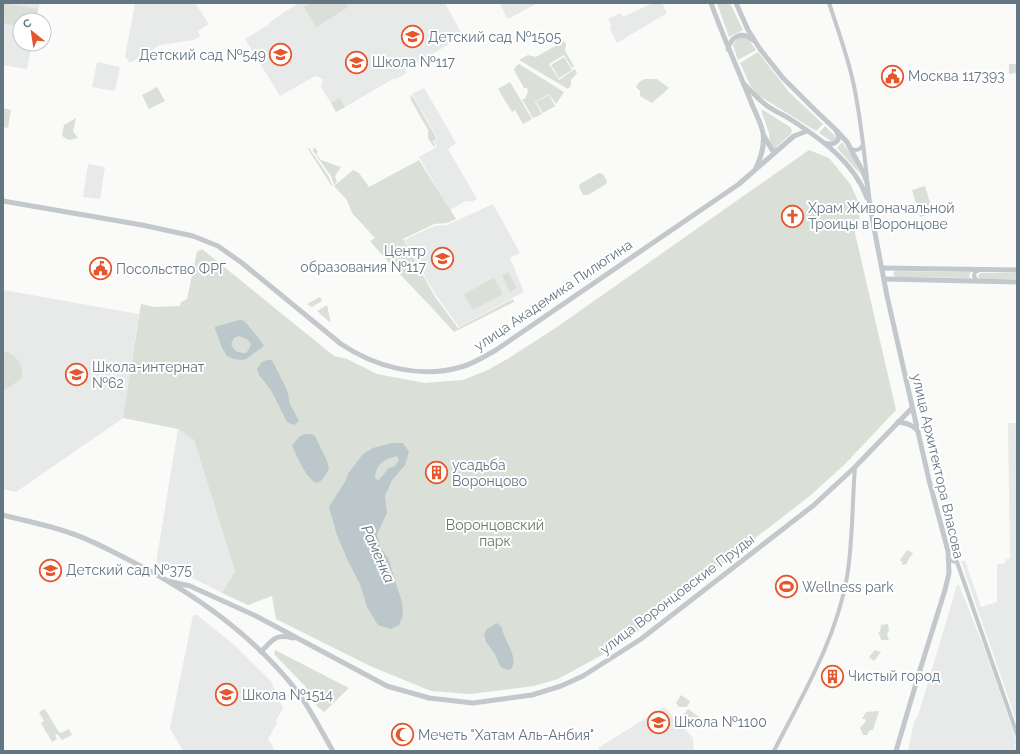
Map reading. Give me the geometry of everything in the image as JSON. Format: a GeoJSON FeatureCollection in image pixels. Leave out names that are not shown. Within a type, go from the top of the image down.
{"type":"FeatureCollection","features":[{"type":"Feature","properties":{"kind":"street","name":"улица Академика Пилюгина"},"geometry":{"type":"LineString","coordinates":[[711,3],[728,50],[744,84],[763,132],[764,144],[755,171]]}},
{"type":"Feature","properties":{"kind":"street"},"geometry":{"type":"LineString","coordinates":[[736,3],[748,30],[757,43],[783,78],[836,130],[851,149],[867,182]]}},
{"type":"Feature","properties":{"kind":"street"},"geometry":{"type":"LineString","coordinates":[[828,3],[843,43],[852,76],[859,110],[870,207]]}},
{"type":"Feature","properties":{"kind":"street"},"geometry":{"type":"LineString","coordinates":[[728,50],[731,41],[739,35],[746,35],[757,43]]}},
{"type":"Feature","properties":{"kind":"street","name":"улица Академика Пилюгина"},"geometry":{"type":"LineString","coordinates":[[744,84],[758,99],[824,142],[842,159],[861,185],[870,207]]}},
{"type":"Feature","properties":{"kind":"street"},"geometry":{"type":"LineString","coordinates":[[824,142],[832,144],[838,140],[836,130]]}},
{"type":"Feature","properties":{"kind":"street","name":"улица Академика Пилюгина"},"geometry":{"type":"LineString","coordinates":[[3,201],[171,230],[205,240],[226,251],[237,259],[336,340],[354,352],[379,364],[392,368],[422,372],[439,371],[462,367],[496,350],[740,184],[794,136],[807,131]]}},
{"type":"Feature","properties":{"kind":"street"},"geometry":{"type":"LineString","coordinates":[[763,132],[772,150],[774,151],[782,148]]}},
{"type":"Feature","properties":{"kind":"street"},"geometry":{"type":"LineString","coordinates":[[851,149],[860,149],[863,144]]}},
{"type":"Feature","properties":{"kind":"street","name":"улица Архитектора Власова"},"geometry":{"type":"LineString","coordinates":[[870,207],[912,408],[929,480],[946,542],[949,560],[949,573],[945,590],[896,751]]}},
{"type":"Feature","properties":{"kind":"street"},"geometry":{"type":"LineString","coordinates":[[882,268],[1017,270]]}},
{"type":"Feature","properties":{"kind":"street"},"geometry":{"type":"LineString","coordinates":[[980,270],[975,272],[974,276],[976,280],[980,281]]}},
{"type":"Feature","properties":{"kind":"street"},"geometry":{"type":"LineString","coordinates":[[884,279],[1017,282]]}},
{"type":"Feature","properties":{"kind":"street","name":"улица Воронцовские Пруды"},"geometry":{"type":"LineString","coordinates":[[168,580],[190,586],[263,620],[387,686],[429,698],[473,703],[532,695],[561,686],[583,676],[641,639],[814,505],[855,467],[912,408]]}},
{"type":"Feature","properties":{"kind":"street"},"geometry":{"type":"LineString","coordinates":[[898,422],[913,426],[918,431]]}},
{"type":"Feature","properties":{"kind":"street"},"geometry":{"type":"LineString","coordinates":[[774,751],[822,657],[835,625],[847,577],[851,541],[855,467]]}},
{"type":"Feature","properties":{"kind":"street"},"geometry":{"type":"LineString","coordinates":[[3,515],[56,528],[100,545],[168,580],[202,602],[238,630],[261,652],[297,692],[333,751]]}},
{"type":"Feature","properties":{"kind":"street"},"geometry":{"type":"LineString","coordinates":[[949,560],[957,562],[1017,734]]}},
{"type":"Feature","properties":{"kind":"street","name":"улица Воронцовские Пруды"},"geometry":{"type":"LineString","coordinates":[[261,652],[271,641],[280,636],[300,640]]}},
{"type":"Feature","properties":{"kind":"shaded area"},"geometry":{"type":"Polygon","coordinates":[[[3,3],[40,3],[38,12],[12,12],[12,52],[30,52],[27,69],[3,65],[3,3]]]}},
{"type":"Feature","properties":{"kind":"shaded area"},"geometry":{"type":"Polygon","coordinates":[[[135,3],[195,3],[209,24],[198,31],[200,36],[194,40],[160,45],[130,63],[125,57],[135,3]]]}},
{"type":"Feature","properties":{"kind":"shaded area"},"geometry":{"type":"Polygon","coordinates":[[[298,3],[445,3],[463,36],[405,70],[407,73],[393,79],[345,107],[340,98],[331,103],[321,87],[323,79],[315,76],[280,96],[245,39],[270,24],[270,22],[298,3]]]}},
{"type":"Feature","properties":{"kind":"shaded area"},"geometry":{"type":"Polygon","coordinates":[[[499,3],[538,3],[508,19],[499,3]]]}},
{"type":"Feature","properties":{"kind":"shaded area"},"geometry":{"type":"Polygon","coordinates":[[[653,3],[662,3],[667,13],[617,43],[610,29],[611,24],[608,19],[621,13],[623,17],[653,3]]]}},
{"type":"Feature","properties":{"kind":"shaded area"},"geometry":{"type":"Polygon","coordinates":[[[97,62],[120,67],[115,91],[92,87],[97,62]]]}},
{"type":"Feature","properties":{"kind":"shaded area"},"geometry":{"type":"Polygon","coordinates":[[[424,88],[456,143],[448,149],[477,199],[471,202],[466,201],[450,210],[419,157],[437,147],[434,142],[438,139],[412,94],[424,88]]]}},
{"type":"Feature","properties":{"kind":"shaded area"},"geometry":{"type":"Polygon","coordinates":[[[88,164],[105,167],[100,199],[83,197],[88,164]]]}},
{"type":"Feature","properties":{"kind":"shaded area"},"geometry":{"type":"Polygon","coordinates":[[[493,204],[520,253],[510,258],[524,292],[459,327],[435,294],[404,240],[434,226],[447,225],[493,204]]]}},
{"type":"Feature","properties":{"kind":"shaded area"},"geometry":{"type":"Polygon","coordinates":[[[3,290],[139,314],[123,418],[16,492],[3,489],[3,290]]]}},
{"type":"Feature","properties":{"kind":"shaded area"},"geometry":{"type":"Polygon","coordinates":[[[1008,423],[1017,423],[1017,723],[961,561],[965,561],[981,607],[997,602],[997,564],[1005,563],[1006,559],[1010,559],[1008,423]]]}},
{"type":"Feature","properties":{"kind":"shaded area"},"geometry":{"type":"Polygon","coordinates":[[[178,429],[194,440],[235,573],[222,593],[185,574],[156,563],[178,429]]]}},
{"type":"Feature","properties":{"kind":"shaded area"},"geometry":{"type":"Polygon","coordinates":[[[957,585],[959,585],[985,650],[1017,742],[1015,745],[1017,751],[908,751],[914,722],[918,716],[957,585]]]}},
{"type":"Feature","properties":{"kind":"shaded area","name":"Школа №1514"},"geometry":{"type":"Polygon","coordinates":[[[193,615],[197,615],[232,643],[271,681],[283,709],[276,720],[277,723],[268,739],[275,751],[183,751],[170,728],[193,615]]]}},
{"type":"Feature","properties":{"kind":"shaded area","name":"Школа №1100"},"geometry":{"type":"Polygon","coordinates":[[[664,707],[693,738],[694,751],[600,751],[598,748],[664,707]]]}},
{"type":"Feature","properties":{"kind":"green space"},"geometry":{"type":"Polygon","coordinates":[[[3,3],[38,9],[37,12],[12,12],[12,25],[3,23],[3,3]]]}},
{"type":"Feature","properties":{"kind":"green space"},"geometry":{"type":"Polygon","coordinates":[[[311,3],[346,3],[348,7],[316,27],[304,7],[311,3]]]}},
{"type":"Feature","properties":{"kind":"green space"},"geometry":{"type":"Polygon","coordinates":[[[717,3],[730,3],[743,30],[729,37],[717,3]]]}},
{"type":"Feature","properties":{"kind":"green space"},"geometry":{"type":"Polygon","coordinates":[[[741,37],[749,40],[756,50],[738,60],[733,45],[736,40],[741,37]]]}},
{"type":"Feature","properties":{"kind":"green space"},"geometry":{"type":"Polygon","coordinates":[[[564,41],[566,44],[565,51],[574,66],[572,68],[564,55],[549,64],[559,80],[575,69],[577,73],[571,80],[571,85],[568,89],[519,60],[528,55],[536,57],[564,41]]]}},
{"type":"Feature","properties":{"kind":"green space"},"geometry":{"type":"Polygon","coordinates":[[[758,52],[789,92],[823,124],[816,131],[758,95],[750,85],[740,63],[758,52]]]}},
{"type":"Feature","properties":{"kind":"green space"},"geometry":{"type":"Polygon","coordinates":[[[564,57],[572,70],[559,78],[551,65],[564,57]]]}},
{"type":"Feature","properties":{"kind":"green space"},"geometry":{"type":"Polygon","coordinates":[[[519,64],[564,92],[556,104],[549,94],[535,102],[542,114],[533,118],[522,99],[525,99],[528,91],[527,88],[524,88],[514,70],[519,64]]]}},
{"type":"Feature","properties":{"kind":"green space"},"geometry":{"type":"Polygon","coordinates":[[[1009,64],[1017,64],[1017,73],[1009,74],[1009,64]]]}},
{"type":"Feature","properties":{"kind":"green space"},"geometry":{"type":"Polygon","coordinates":[[[645,79],[657,79],[669,88],[652,103],[640,96],[640,91],[636,87],[639,82],[645,79]]]}},
{"type":"Feature","properties":{"kind":"green space"},"geometry":{"type":"Polygon","coordinates":[[[510,82],[532,119],[523,124],[515,110],[512,112],[498,89],[510,82]]]}},
{"type":"Feature","properties":{"kind":"green space"},"geometry":{"type":"Polygon","coordinates":[[[157,87],[165,101],[149,109],[142,95],[157,87]]]}},
{"type":"Feature","properties":{"kind":"green space"},"geometry":{"type":"Polygon","coordinates":[[[410,95],[413,97],[437,139],[433,141],[434,147],[428,138],[428,130],[411,100],[410,95]]]}},
{"type":"Feature","properties":{"kind":"green space"},"geometry":{"type":"Polygon","coordinates":[[[549,95],[555,106],[543,113],[536,102],[549,95]]]}},
{"type":"Feature","properties":{"kind":"green space"},"geometry":{"type":"Polygon","coordinates":[[[340,98],[345,107],[336,112],[331,103],[340,98]]]}},
{"type":"Feature","properties":{"kind":"green space"},"geometry":{"type":"Polygon","coordinates":[[[3,108],[11,110],[8,128],[3,127],[3,108]]]}},
{"type":"Feature","properties":{"kind":"green space"},"geometry":{"type":"Polygon","coordinates":[[[761,110],[790,127],[792,130],[791,134],[775,148],[773,148],[770,144],[769,133],[761,110]]]}},
{"type":"Feature","properties":{"kind":"green space"},"geometry":{"type":"Polygon","coordinates":[[[76,118],[73,131],[78,138],[69,140],[62,136],[64,125],[76,118]]]}},
{"type":"Feature","properties":{"kind":"green space"},"geometry":{"type":"Polygon","coordinates":[[[825,126],[836,137],[834,140],[831,141],[819,133],[825,126]]]}},
{"type":"Feature","properties":{"kind":"green space"},"geometry":{"type":"Polygon","coordinates":[[[842,142],[853,157],[860,174],[837,148],[842,142]]]}},
{"type":"Feature","properties":{"kind":"green space"},"geometry":{"type":"Polygon","coordinates":[[[314,147],[318,152],[316,154],[321,160],[341,167],[335,176],[337,182],[334,185],[331,176],[313,151],[314,147]]]}},
{"type":"Feature","properties":{"kind":"green space"},"geometry":{"type":"Polygon","coordinates":[[[309,148],[329,177],[333,188],[308,149],[309,148]]]}},
{"type":"Feature","properties":{"kind":"green space","name":"Воронцовский парк"},"geometry":{"type":"Polygon","coordinates":[[[809,150],[829,158],[851,185],[860,206],[859,225],[852,220],[896,410],[846,463],[811,495],[705,577],[624,643],[558,679],[534,686],[470,694],[431,691],[370,666],[276,619],[272,596],[248,605],[222,593],[235,572],[194,440],[178,429],[123,418],[141,304],[154,307],[180,306],[181,302],[187,299],[197,252],[202,249],[334,356],[347,359],[377,374],[425,383],[463,380],[488,370],[557,327],[809,150]]]}},
{"type":"Feature","properties":{"kind":"green space"},"geometry":{"type":"Polygon","coordinates":[[[419,160],[456,219],[447,223],[434,224],[403,239],[435,297],[458,328],[513,299],[514,302],[454,332],[370,241],[375,238],[352,213],[347,200],[334,186],[353,170],[359,173],[369,187],[419,160]]]}},
{"type":"Feature","properties":{"kind":"green space"},"geometry":{"type":"Polygon","coordinates":[[[599,173],[603,174],[607,181],[606,184],[588,195],[583,195],[579,187],[580,184],[599,173]]]}},
{"type":"Feature","properties":{"kind":"green space"},"geometry":{"type":"Polygon","coordinates":[[[925,186],[933,213],[920,217],[912,190],[925,186]]]}},
{"type":"Feature","properties":{"kind":"green space"},"geometry":{"type":"Polygon","coordinates":[[[895,271],[971,272],[969,275],[970,278],[895,277],[893,274],[895,271]]]}},
{"type":"Feature","properties":{"kind":"green space"},"geometry":{"type":"Polygon","coordinates":[[[508,272],[517,288],[510,292],[502,276],[508,272]]]}},
{"type":"Feature","properties":{"kind":"green space"},"geometry":{"type":"Polygon","coordinates":[[[980,273],[1017,273],[1017,279],[980,279],[978,276],[980,273]]]}},
{"type":"Feature","properties":{"kind":"green space"},"geometry":{"type":"Polygon","coordinates":[[[494,278],[503,294],[473,310],[464,294],[494,278]]]}},
{"type":"Feature","properties":{"kind":"green space"},"geometry":{"type":"Polygon","coordinates":[[[320,297],[322,301],[312,307],[307,304],[320,297]]]}},
{"type":"Feature","properties":{"kind":"green space"},"geometry":{"type":"Polygon","coordinates":[[[327,305],[331,323],[317,311],[327,305]]]}},
{"type":"Feature","properties":{"kind":"green space"},"geometry":{"type":"Polygon","coordinates":[[[7,352],[17,359],[21,367],[22,375],[21,379],[3,391],[3,353],[7,352]]]}},
{"type":"Feature","properties":{"kind":"green space"},"geometry":{"type":"Polygon","coordinates":[[[907,550],[913,553],[907,564],[902,565],[900,560],[907,550]]]}},
{"type":"Feature","properties":{"kind":"green space"},"geometry":{"type":"Polygon","coordinates":[[[888,624],[889,630],[887,635],[889,640],[881,640],[878,633],[880,632],[881,625],[888,624]]]}},
{"type":"Feature","properties":{"kind":"green space"},"geometry":{"type":"Polygon","coordinates":[[[275,650],[349,688],[324,712],[317,706],[305,686],[274,654],[275,650]]]}},
{"type":"Feature","properties":{"kind":"green space"},"geometry":{"type":"Polygon","coordinates":[[[875,650],[881,652],[874,661],[869,657],[875,650]]]}},
{"type":"Feature","properties":{"kind":"green space"},"geometry":{"type":"Polygon","coordinates":[[[681,695],[690,701],[687,707],[679,707],[676,703],[681,695]]]}},
{"type":"Feature","properties":{"kind":"green space"},"geometry":{"type":"Polygon","coordinates":[[[45,709],[58,731],[61,733],[69,729],[72,735],[62,740],[57,734],[55,735],[57,739],[52,742],[41,723],[44,721],[39,712],[45,709]]]}},
{"type":"Feature","properties":{"kind":"green space"},"geometry":{"type":"Polygon","coordinates":[[[688,709],[702,719],[697,727],[683,715],[688,709]]]}},
{"type":"Feature","properties":{"kind":"green space"},"geometry":{"type":"Polygon","coordinates":[[[879,711],[873,730],[870,730],[867,735],[863,735],[860,728],[866,721],[865,719],[862,719],[866,712],[879,711]]]}},
{"type":"Feature","properties":{"kind":"water"},"geometry":{"type":"Polygon","coordinates":[[[242,320],[249,326],[264,346],[246,359],[234,359],[227,356],[222,348],[215,327],[242,320]],[[239,336],[234,338],[231,344],[237,351],[246,353],[251,344],[247,339],[239,336]]]}},
{"type":"Feature","properties":{"kind":"water"},"geometry":{"type":"Polygon","coordinates":[[[272,360],[287,390],[290,404],[299,421],[294,425],[287,422],[271,390],[259,375],[257,369],[262,362],[272,360]]]}},
{"type":"Feature","properties":{"kind":"water"},"geometry":{"type":"Polygon","coordinates":[[[306,434],[315,436],[327,461],[329,469],[322,480],[317,483],[313,481],[305,472],[292,445],[300,436],[306,434]]]}},
{"type":"Feature","properties":{"kind":"water","name":"Раменка"},"geometry":{"type":"Polygon","coordinates":[[[392,443],[403,443],[409,452],[405,465],[392,480],[385,496],[387,513],[377,534],[380,547],[388,558],[402,602],[403,615],[399,625],[391,629],[378,625],[367,607],[360,584],[337,535],[329,507],[346,480],[348,474],[363,454],[373,448],[392,443]],[[397,456],[388,459],[379,465],[375,477],[378,481],[389,468],[395,466],[399,460],[397,456]]]}},
{"type":"Feature","properties":{"kind":"water"},"geometry":{"type":"Polygon","coordinates":[[[497,623],[502,628],[513,655],[513,666],[510,670],[504,669],[500,666],[495,654],[486,642],[484,634],[487,629],[497,623]]]}},
{"type":"Feature","properties":{"kind":"place","name":"Детский сад №1505"},"geometry":{"type":"Point","coordinates":[413,37]}},
{"type":"Feature","properties":{"kind":"place","name":"Детский сад №549"},"geometry":{"type":"Point","coordinates":[281,55]}},
{"type":"Feature","properties":{"kind":"place","name":"Школа №117"},"geometry":{"type":"Point","coordinates":[356,62]}},
{"type":"Feature","properties":{"kind":"place","name":"Москва 117393"},"geometry":{"type":"Point","coordinates":[893,76]}},
{"type":"Feature","properties":{"kind":"place","name":"Храм Живоначальной Троицы в Воронцове"},"geometry":{"type":"Point","coordinates":[793,216]}},
{"type":"Feature","properties":{"kind":"place","name":"Центр образования №117"},"geometry":{"type":"Point","coordinates":[442,259]}},
{"type":"Feature","properties":{"kind":"place","name":"Посольство ФРГ"},"geometry":{"type":"Point","coordinates":[101,269]}},
{"type":"Feature","properties":{"kind":"place","name":"Школа-интернат №62"},"geometry":{"type":"Point","coordinates":[77,375]}},
{"type":"Feature","properties":{"kind":"place","name":"усадьба Воронцово"},"geometry":{"type":"Point","coordinates":[436,473]}},
{"type":"Feature","properties":{"kind":"place","name":"Детский сад №375"},"geometry":{"type":"Point","coordinates":[51,570]}},
{"type":"Feature","properties":{"kind":"place","name":"Wellness park"},"geometry":{"type":"Point","coordinates":[787,587]}},
{"type":"Feature","properties":{"kind":"place","name":"Чистый город"},"geometry":{"type":"Point","coordinates":[833,676]}},
{"type":"Feature","properties":{"kind":"place","name":"Школа №1514"},"geometry":{"type":"Point","coordinates":[227,695]}},
{"type":"Feature","properties":{"kind":"place","name":"Школа №1100"},"geometry":{"type":"Point","coordinates":[659,722]}},
{"type":"Feature","properties":{"kind":"place","name":"Мечеть \"Хатам Аль-Анбия\""},"geometry":{"type":"Point","coordinates":[402,735]}}]}
